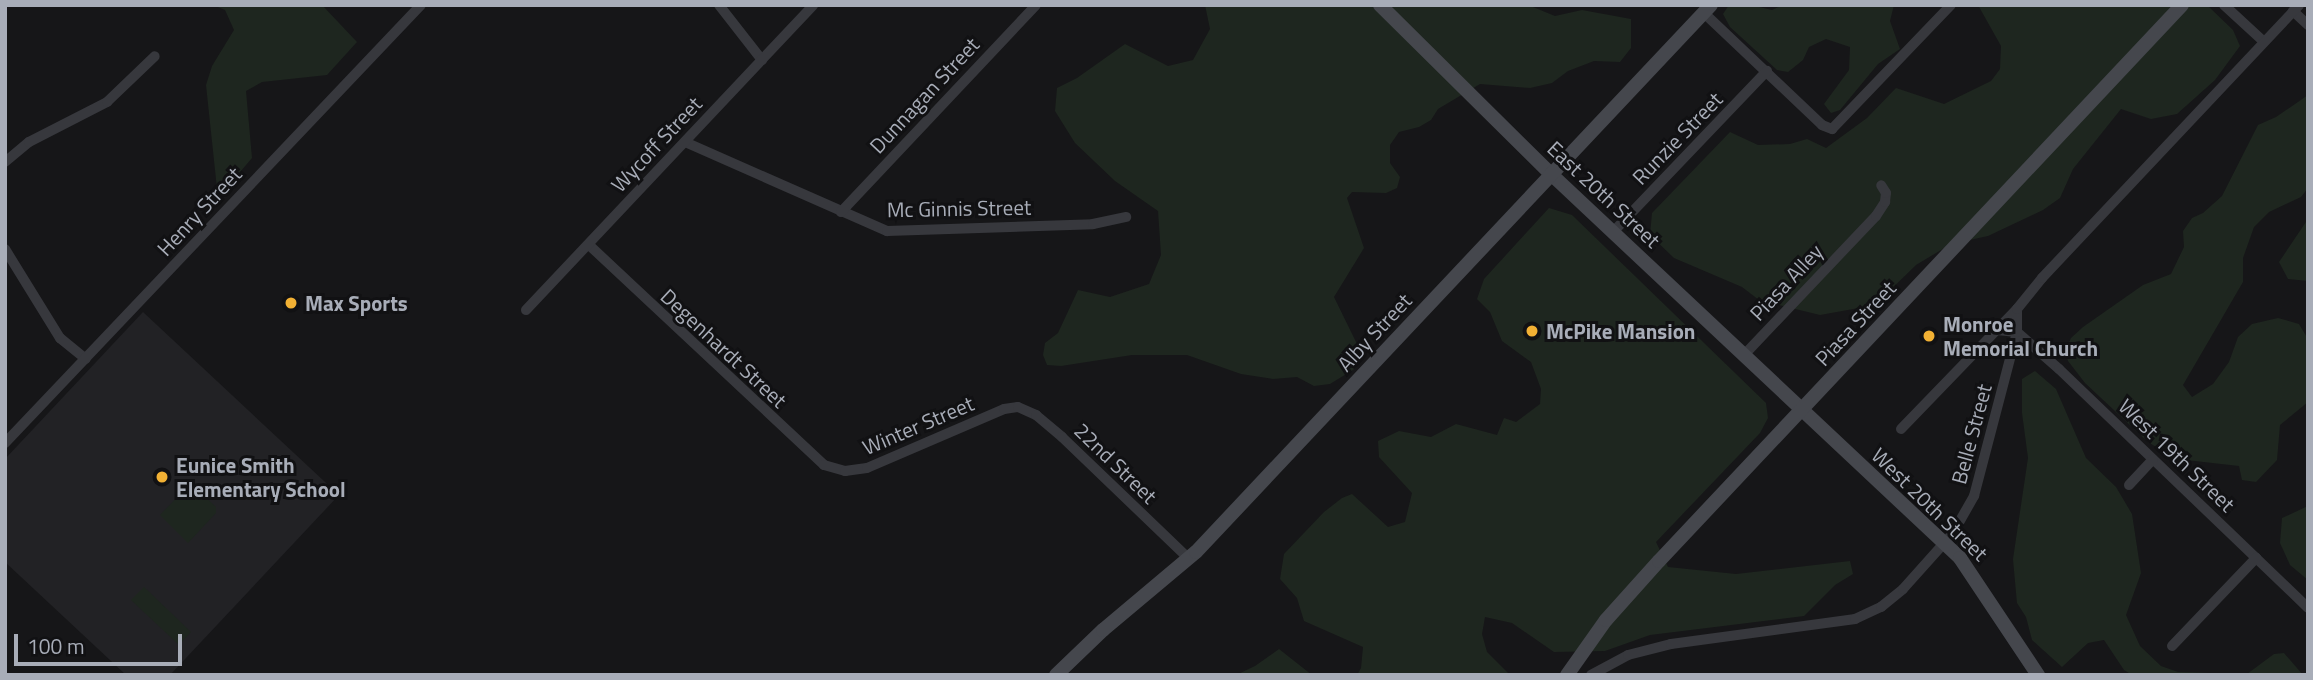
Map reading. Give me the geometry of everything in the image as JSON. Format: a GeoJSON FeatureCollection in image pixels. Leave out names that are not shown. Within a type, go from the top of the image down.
{"type":"FeatureCollection","features":[{"type":"Feature","properties":{"kind":"street","name":"Henry Street"},"geometry":{"type":"LineString","coordinates":[[5,443],[421,5]]}},
{"type":"Feature","properties":{"kind":"street"},"geometry":{"type":"LineString","coordinates":[[719,5],[762,60]]}},
{"type":"Feature","properties":{"kind":"street","name":"Wycoff Street"},"geometry":{"type":"LineString","coordinates":[[526,310],[813,5]]}},
{"type":"Feature","properties":{"kind":"street","name":"Dunnagan Street"},"geometry":{"type":"LineString","coordinates":[[841,212],[1036,5]]}},
{"type":"Feature","properties":{"kind":"street","name":"East 20th Street"},"geometry":{"type":"LineString","coordinates":[[1380,5],[1552,174],[1802,410]]}},
{"type":"Feature","properties":{"kind":"street"},"geometry":{"type":"LineString","coordinates":[[1707,9],[1822,125],[1832,129],[1846,119],[1951,5]]}},
{"type":"Feature","properties":{"kind":"street","name":"Piasa Street"},"geometry":{"type":"LineString","coordinates":[[1567,675],[1585,646],[1624,600],[2182,5]]}},
{"type":"Feature","properties":{"kind":"street"},"geometry":{"type":"LineString","coordinates":[[2224,5],[2263,41]]}},
{"type":"Feature","properties":{"kind":"street"},"geometry":{"type":"LineString","coordinates":[[1901,429],[2017,310],[2042,278],[2296,8],[2308,25]]}},
{"type":"Feature","properties":{"kind":"street","name":"Alby Street"},"geometry":{"type":"LineString","coordinates":[[1056,675],[1103,630],[1189,559],[1707,9]]}},
{"type":"Feature","properties":{"kind":"street"},"geometry":{"type":"LineString","coordinates":[[5,162],[29,142],[107,102],[155,56]]}},
{"type":"Feature","properties":{"kind":"street","name":"Runzie Street"},"geometry":{"type":"LineString","coordinates":[[1614,232],[1767,71]]}},
{"type":"Feature","properties":{"kind":"street","name":"Mc Ginnis Street"},"geometry":{"type":"LineString","coordinates":[[685,142],[875,228],[900,232],[1093,225],[1126,217]]}},
{"type":"Feature","properties":{"kind":"street","name":"Piasa Alley"},"geometry":{"type":"LineString","coordinates":[[1744,355],[1876,216],[1885,202],[1886,194],[1881,186]]}},
{"type":"Feature","properties":{"kind":"street","name":"Degenhardt Street"},"geometry":{"type":"LineString","coordinates":[[589,245],[809,454],[824,465],[839,470]]}},
{"type":"Feature","properties":{"kind":"street"},"geometry":{"type":"LineString","coordinates":[[5,249],[60,338],[86,359]]}},
{"type":"Feature","properties":{"kind":"street","name":"Belle Street"},"geometry":{"type":"LineString","coordinates":[[1591,675],[1628,655],[1658,647],[1855,619],[1893,598],[1961,521],[1974,496],[2017,332],[2017,310]]}},
{"type":"Feature","properties":{"kind":"street"},"geometry":{"type":"LineString","coordinates":[[1997,330],[2017,332]]}},
{"type":"Feature","properties":{"kind":"street","name":"West 19th Street"},"geometry":{"type":"LineString","coordinates":[[2017,332],[2308,608]]}},
{"type":"Feature","properties":{"kind":"street","name":"22nd Street"},"geometry":{"type":"LineString","coordinates":[[1010,408],[1018,407],[1036,415],[1189,559]]}},
{"type":"Feature","properties":{"kind":"street","name":"Winter Street"},"geometry":{"type":"LineString","coordinates":[[839,470],[858,470],[880,463],[1010,408]]}},
{"type":"Feature","properties":{"kind":"street","name":"West 20th Street"},"geometry":{"type":"LineString","coordinates":[[1802,410],[1961,558],[2038,675]]}},
{"type":"Feature","properties":{"kind":"street"},"geometry":{"type":"LineString","coordinates":[[2129,485],[2153,459]]}},
{"type":"Feature","properties":{"kind":"street"},"geometry":{"type":"LineString","coordinates":[[2172,646],[2256,558]]}},
{"type":"Feature","properties":{"kind":"shaded area"},"geometry":{"type":"Polygon","coordinates":[[[213,5],[322,5],[357,42],[327,75],[262,82],[246,91],[252,158],[218,198],[206,85],[212,66],[234,30],[225,10],[213,5]]]}},
{"type":"Feature","properties":{"kind":"shaded area"},"geometry":{"type":"Polygon","coordinates":[[[1205,5],[1528,5],[1555,16],[1582,10],[1631,19],[1631,48],[1620,62],[1594,61],[1568,71],[1552,83],[1530,88],[1480,84],[1438,109],[1431,120],[1419,127],[1399,132],[1390,145],[1390,163],[1400,177],[1397,188],[1386,193],[1352,192],[1347,198],[1364,248],[1334,297],[1357,344],[1359,359],[1356,368],[1330,384],[1314,386],[1297,377],[1273,379],[1241,374],[1187,355],[1132,355],[1061,366],[1047,365],[1043,355],[1045,343],[1058,333],[1078,290],[1110,297],[1149,284],[1161,255],[1158,211],[1115,181],[1075,143],[1055,111],[1057,88],[1077,78],[1125,44],[1168,66],[1193,60],[1210,29],[1205,5]]]}},
{"type":"Feature","properties":{"kind":"shaded area"},"geometry":{"type":"Polygon","coordinates":[[[1729,5],[1751,5],[1772,10],[1783,5],[1894,5],[1890,21],[1900,49],[1878,64],[1840,110],[1831,113],[1824,104],[1849,70],[1850,47],[1826,39],[1809,47],[1803,60],[1788,72],[1777,70],[1730,27],[1723,14],[1729,5]]]}},
{"type":"Feature","properties":{"kind":"shaded area"},"geometry":{"type":"Polygon","coordinates":[[[1978,5],[2207,5],[2233,30],[2240,46],[2215,80],[2177,114],[2151,119],[2121,109],[2073,169],[2060,198],[2043,210],[1988,236],[1951,244],[1916,265],[1875,305],[1820,315],[1759,300],[1742,287],[1674,258],[1650,235],[1652,213],[1730,132],[1758,145],[1790,144],[1807,139],[1826,148],[1867,118],[1896,88],[1944,104],[1991,81],[2000,69],[2001,46],[1978,5]]]}},
{"type":"Feature","properties":{"kind":"shaded area"},"geometry":{"type":"Polygon","coordinates":[[[2308,95],[2308,188],[2301,197],[2269,212],[2254,227],[2243,258],[2243,282],[2183,385],[2192,397],[2213,384],[2229,362],[2238,337],[2252,324],[2278,318],[2299,324],[2308,339],[2308,402],[2280,425],[2277,460],[2256,482],[2242,480],[2239,466],[2186,460],[2171,456],[2148,442],[2085,383],[2068,361],[2065,351],[2071,338],[2083,327],[2143,285],[2171,274],[2184,247],[2183,231],[2192,218],[2203,213],[2222,196],[2258,125],[2276,117],[2308,95]]]}},
{"type":"Feature","properties":{"kind":"shaded area"},"geometry":{"type":"Polygon","coordinates":[[[1549,208],[1572,215],[1766,403],[1768,418],[1760,433],[1656,542],[1668,567],[1736,574],[1850,561],[1853,574],[1835,585],[1804,616],[1650,635],[1605,651],[1554,652],[1512,623],[1485,617],[1482,634],[1487,652],[1510,675],[1357,675],[1361,668],[1363,647],[1304,621],[1297,598],[1280,579],[1284,554],[1324,512],[1352,494],[1388,527],[1405,522],[1412,493],[1379,457],[1378,441],[1399,431],[1431,437],[1456,424],[1497,435],[1504,418],[1516,422],[1540,404],[1541,389],[1531,362],[1502,341],[1490,312],[1477,299],[1484,279],[1549,208]]]}},
{"type":"Feature","properties":{"kind":"shaded area"},"geometry":{"type":"Polygon","coordinates":[[[2308,219],[2308,281],[2288,279],[2279,262],[2308,219]]]}},
{"type":"Feature","properties":{"kind":"shaded area","name":"Eunice Smith Elementary School"},"geometry":{"type":"Polygon","coordinates":[[[143,312],[339,495],[170,675],[126,675],[5,562],[5,459],[143,312]]]}},
{"type":"Feature","properties":{"kind":"shaded area"},"geometry":{"type":"Polygon","coordinates":[[[2035,371],[2056,389],[2086,458],[2116,487],[2132,514],[2141,573],[2126,615],[2140,646],[2161,666],[2178,672],[2247,674],[2274,654],[2284,653],[2303,675],[2132,675],[2124,670],[2104,640],[2088,643],[2062,667],[2032,640],[2026,617],[2017,603],[2013,559],[2028,458],[2022,413],[2022,379],[2035,371]]]}},
{"type":"Feature","properties":{"kind":"shaded area"},"geometry":{"type":"Polygon","coordinates":[[[186,488],[197,489],[216,507],[216,513],[188,543],[160,515],[186,488]]]}},
{"type":"Feature","properties":{"kind":"shaded area"},"geometry":{"type":"Polygon","coordinates":[[[2308,506],[2308,580],[2290,565],[2280,543],[2282,518],[2308,506]]]}},
{"type":"Feature","properties":{"kind":"shaded area"},"geometry":{"type":"Polygon","coordinates":[[[144,587],[191,632],[179,645],[131,600],[144,587]]]}},
{"type":"Feature","properties":{"kind":"shaded area"},"geometry":{"type":"Polygon","coordinates":[[[1279,649],[1312,675],[1236,675],[1255,666],[1279,649]]]}},
{"type":"Feature","properties":{"kind":"place","name":"Max Sports"},"geometry":{"type":"Point","coordinates":[291,303]}},
{"type":"Feature","properties":{"kind":"place","name":"McPike Mansion"},"geometry":{"type":"Point","coordinates":[1532,331]}},
{"type":"Feature","properties":{"kind":"place","name":"Monroe Memorial Church"},"geometry":{"type":"Point","coordinates":[1929,336]}},
{"type":"Feature","properties":{"kind":"place","name":"Eunice Smith Elementary School"},"geometry":{"type":"Point","coordinates":[162,477]}}]}
